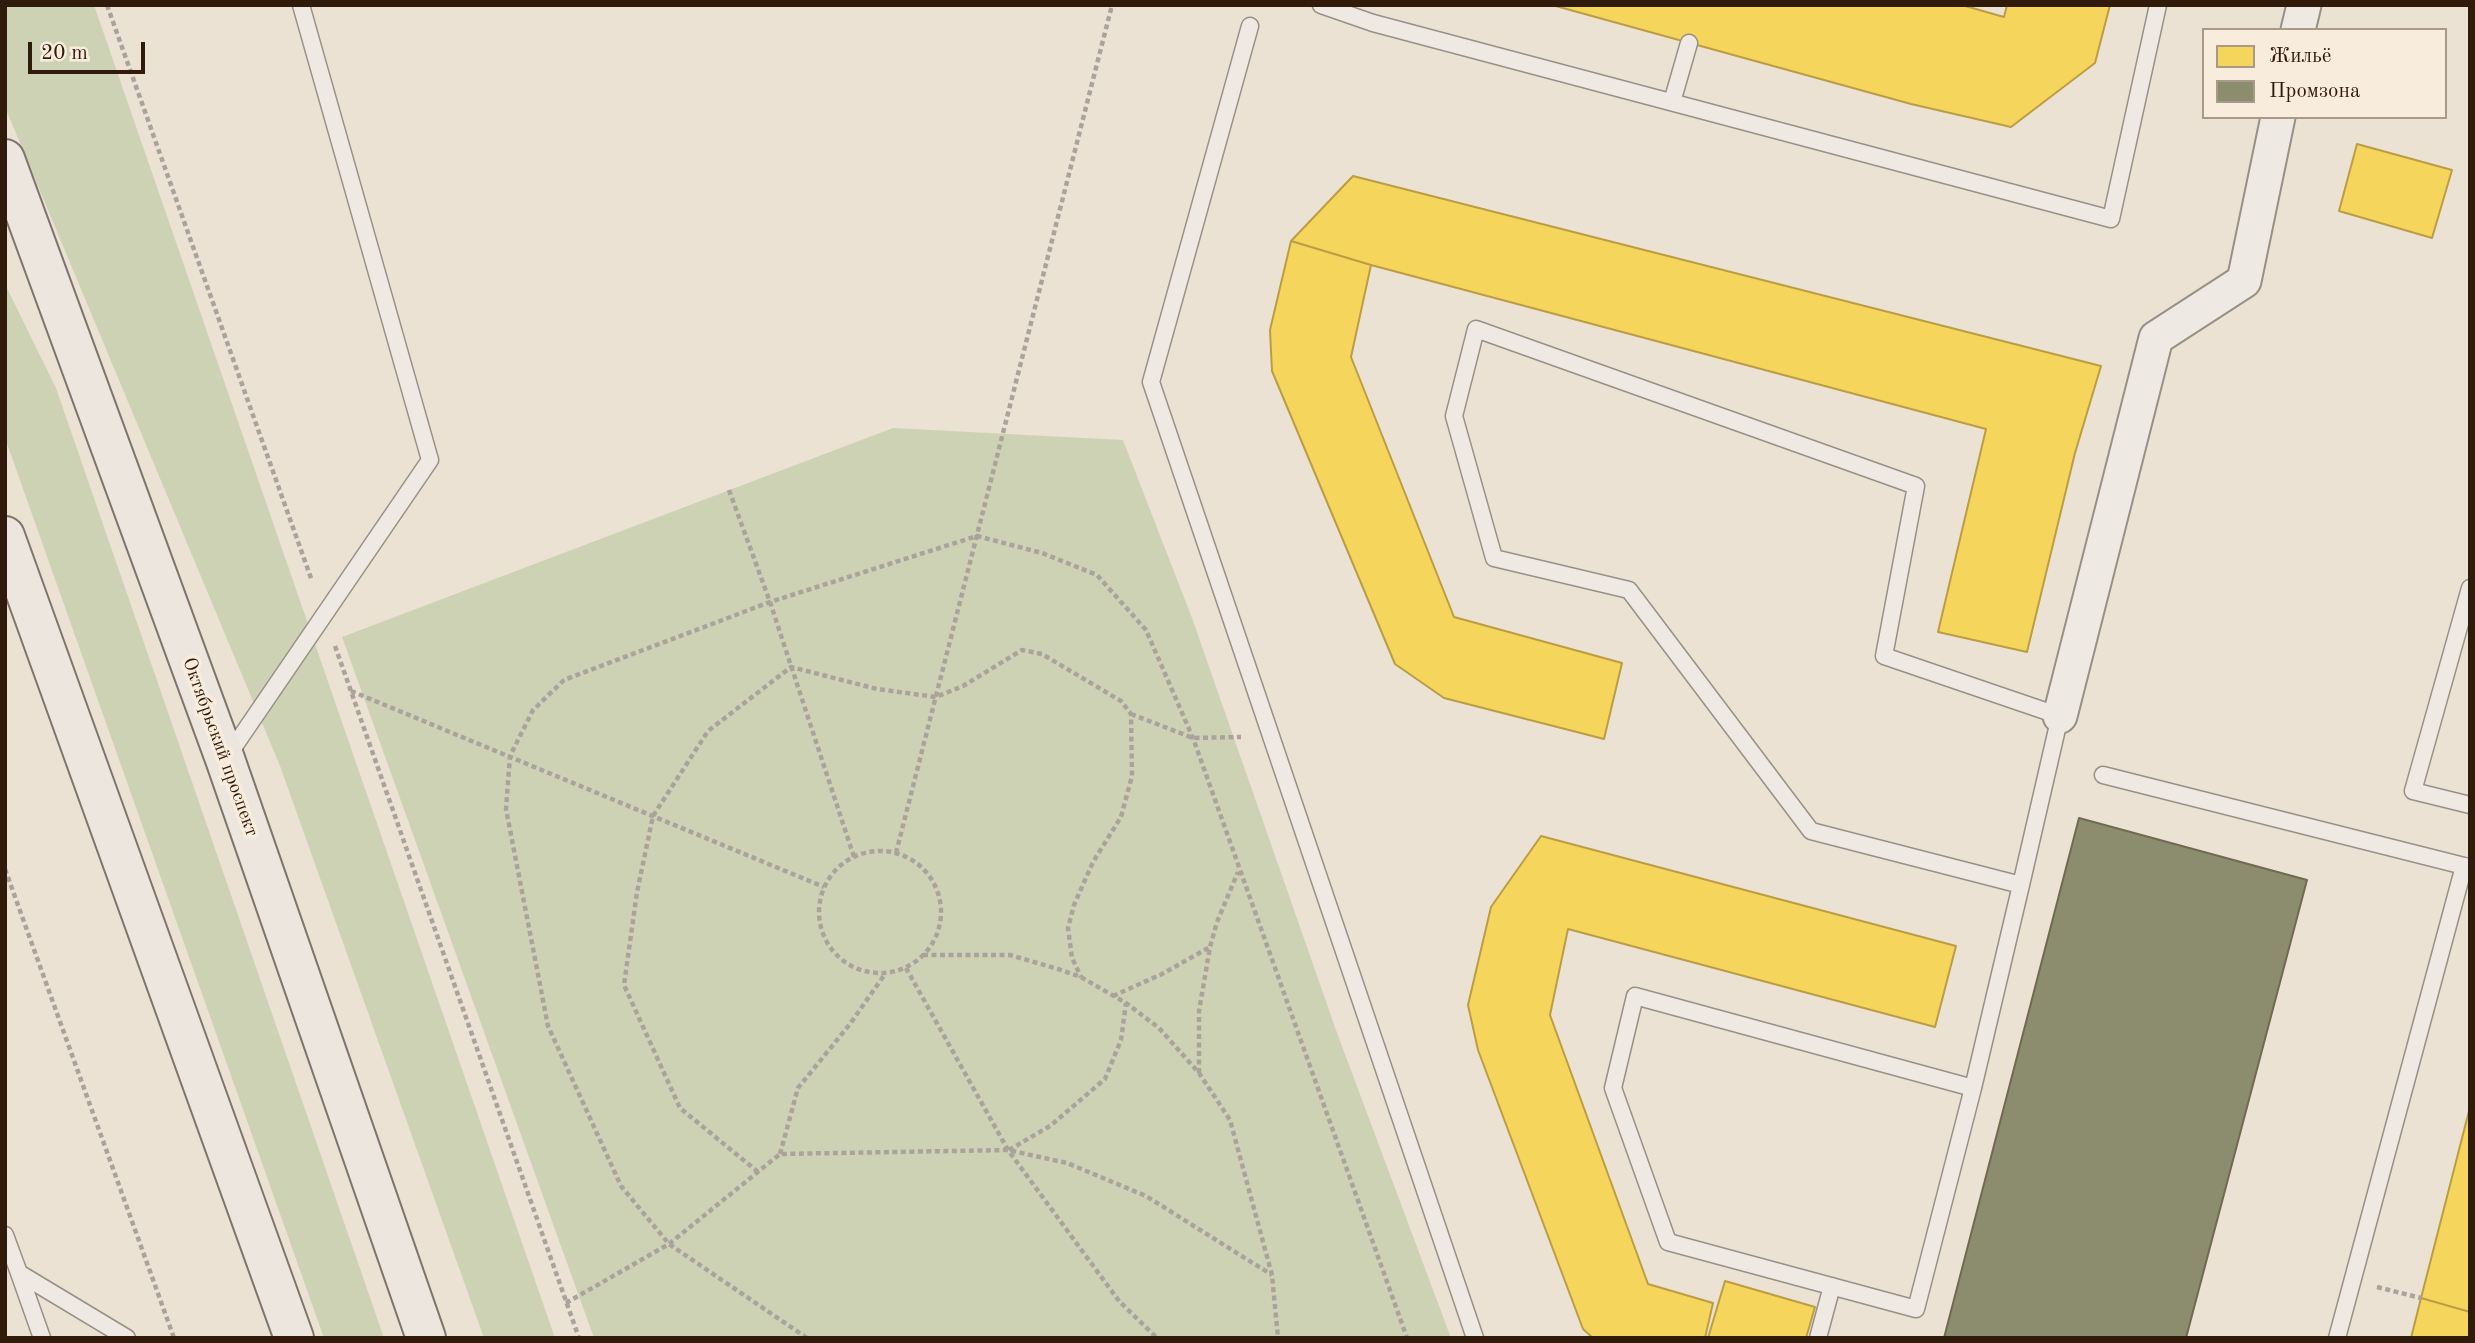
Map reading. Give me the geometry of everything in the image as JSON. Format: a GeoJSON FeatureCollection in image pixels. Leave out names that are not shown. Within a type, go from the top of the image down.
{"type":"FeatureCollection","features":[{"type":"Feature","properties":{"kind":"main road","name":"Октябрьский проспект"},"geometry":{"type":"LineString","coordinates":[[5,159],[225,759],[426,1338]]}},
{"type":"Feature","properties":{"kind":"main road"},"geometry":{"type":"LineString","coordinates":[[5,536],[295,1338]]}},
{"type":"Feature","properties":{"kind":"street"},"geometry":{"type":"LineString","coordinates":[[2298,28],[2304,5]]}},
{"type":"Feature","properties":{"kind":"street"},"geometry":{"type":"LineString","coordinates":[[2060,716],[2156,338],[2244,281],[2278,119]]}},
{"type":"Feature","properties":{"kind":"lane"},"geometry":{"type":"LineString","coordinates":[[225,759],[430,460],[301,5]]}},
{"type":"Feature","properties":{"kind":"lane"},"geometry":{"type":"LineString","coordinates":[[1321,5],[1373,23],[2111,219],[2158,5]]}},
{"type":"Feature","properties":{"kind":"lane"},"geometry":{"type":"LineString","coordinates":[[1250,26],[1151,382],[1475,1338]]}},
{"type":"Feature","properties":{"kind":"lane"},"geometry":{"type":"LineString","coordinates":[[1672,102],[1689,43]]}},
{"type":"Feature","properties":{"kind":"lane"},"geometry":{"type":"LineString","coordinates":[[1973,1088],[1635,996],[1613,1088],[1668,1242],[1916,1309],[1973,1088],[2021,885],[2060,716],[1884,656],[1916,486],[1476,329],[1454,416],[1494,558],[1629,590],[1811,831],[2021,885]]}},
{"type":"Feature","properties":{"kind":"lane"},"geometry":{"type":"LineString","coordinates":[[2470,588],[2413,791],[2470,805]]}},
{"type":"Feature","properties":{"kind":"lane"},"geometry":{"type":"LineString","coordinates":[[2103,775],[2467,867],[2337,1338]]}},
{"type":"Feature","properties":{"kind":"lane"},"geometry":{"type":"LineString","coordinates":[[7,1244],[42,1338]]}},
{"type":"Feature","properties":{"kind":"lane"},"geometry":{"type":"LineString","coordinates":[[19,1273],[127,1338]]}},
{"type":"Feature","properties":{"kind":"lane"},"geometry":{"type":"LineString","coordinates":[[1818,1338],[1832,1286]]}},
{"type":"Feature","properties":{"kind":"path"},"geometry":{"type":"LineString","coordinates":[[107,5],[579,1338]]}},
{"type":"Feature","properties":{"kind":"path"},"geometry":{"type":"LineString","coordinates":[[896,853],[1112,5]]}},
{"type":"Feature","properties":{"kind":"path"},"geometry":{"type":"LineString","coordinates":[[729,490],[770,603],[854,857]]}},
{"type":"Feature","properties":{"kind":"path"},"geometry":{"type":"LineString","coordinates":[[807,1338],[669,1244],[621,1186],[548,1026],[506,809],[509,756],[533,709],[564,680],[770,603],[977,536],[1042,552],[1097,575],[1146,630],[1193,738],[1238,871],[1407,1338]]}},
{"type":"Feature","properties":{"kind":"path"},"geometry":{"type":"LineString","coordinates":[[791,667],[877,689],[936,696],[963,686],[1022,650],[1042,654],[1087,678],[1121,701],[1131,714],[1193,738],[1272,736]]}},
{"type":"Feature","properties":{"kind":"path"},"geometry":{"type":"LineString","coordinates":[[758,1172],[680,1108],[624,985],[637,892],[653,816],[708,731],[791,667]]}},
{"type":"Feature","properties":{"kind":"path"},"geometry":{"type":"LineString","coordinates":[[351,691],[824,887]]}},
{"type":"Feature","properties":{"kind":"path"},"geometry":{"type":"LineString","coordinates":[[1081,977],[1072,958],[1068,928],[1074,905],[1093,862],[1121,817],[1132,776],[1131,714]]}},
{"type":"Feature","properties":{"kind":"path"},"geometry":{"type":"LineString","coordinates":[[875,851],[896,853],[915,862],[930,877],[939,896],[941,917],[936,938],[923,956],[906,968],[885,973],[864,971],[845,962],[830,948],[821,928],[820,918],[819,907],[824,887],[836,869],[854,857],[875,851]]}},
{"type":"Feature","properties":{"kind":"path"},"geometry":{"type":"LineString","coordinates":[[5,869],[174,1338]]}},
{"type":"Feature","properties":{"kind":"path"},"geometry":{"type":"LineString","coordinates":[[1199,1073],[1199,1011],[1210,947],[1238,871]]}},
{"type":"Feature","properties":{"kind":"path"},"geometry":{"type":"LineString","coordinates":[[1113,996],[1162,974],[1210,947]]}},
{"type":"Feature","properties":{"kind":"path"},"geometry":{"type":"LineString","coordinates":[[923,956],[1010,956],[1081,977],[1126,1003],[1159,1028],[1199,1073],[1230,1120],[1272,1275],[1278,1338]]}},
{"type":"Feature","properties":{"kind":"path"},"geometry":{"type":"LineString","coordinates":[[906,968],[1008,1150],[1119,1301],[1157,1338]]}},
{"type":"Feature","properties":{"kind":"path"},"geometry":{"type":"LineString","coordinates":[[566,1303],[669,1244],[779,1154],[798,1088],[850,1024],[885,973]]}},
{"type":"Feature","properties":{"kind":"path"},"geometry":{"type":"LineString","coordinates":[[1008,1150],[1050,1126],[1105,1079],[1121,1040],[1126,1003]]}},
{"type":"Feature","properties":{"kind":"path"},"geometry":{"type":"LineString","coordinates":[[779,1154],[1008,1150],[1067,1163],[1146,1196],[1272,1275]]}},
{"type":"Feature","properties":{"kind":"path"},"geometry":{"type":"LineString","coordinates":[[2352,1280],[2421,1298]]}},
{"type":"Feature","properties":{"kind":"green space"},"geometry":{"type":"Polygon","coordinates":[[[5,5],[94,5],[555,1338],[484,1338],[280,766],[5,107],[5,5]]]}},
{"type":"Feature","properties":{"kind":"green space"},"geometry":{"type":"Polygon","coordinates":[[[5,284],[56,388],[384,1338],[324,1338],[5,438],[5,284]]]}},
{"type":"Feature","properties":{"kind":"green space"},"geometry":{"type":"Polygon","coordinates":[[[893,428],[1123,440],[1192,618],[1336,1030],[1451,1338],[594,1338],[342,637],[893,428]]]}},
{"type":"Feature","properties":{"kind":"building: Жильё"},"geometry":{"type":"Polygon","coordinates":[[[1552,5],[1962,5],[2004,17],[2007,5],[2110,5],[2095,63],[2011,127],[1911,104],[1552,5]]]}},
{"type":"Feature","properties":{"kind":"building: Жильё"},"geometry":{"type":"Polygon","coordinates":[[[2357,144],[2452,170],[2432,238],[2339,211],[2357,144]]]}},
{"type":"Feature","properties":{"kind":"building: Жильё"},"geometry":{"type":"Polygon","coordinates":[[[1353,176],[2101,366],[2075,453],[2027,652],[1938,632],[1986,429],[1371,265],[1291,241],[1353,176]]]}},
{"type":"Feature","properties":{"kind":"building: Жильё"},"geometry":{"type":"Polygon","coordinates":[[[1291,241],[1371,265],[1351,357],[1454,617],[1622,663],[1604,739],[1444,698],[1395,664],[1272,371],[1270,330],[1291,241]]]}},
{"type":"Feature","properties":{"kind":"building: Жильё"},"geometry":{"type":"Polygon","coordinates":[[[1541,836],[1956,946],[1935,1027],[1568,929],[1550,1015],[1648,1284],[1713,1303],[1705,1338],[1593,1338],[1583,1329],[1478,1050],[1468,1005],[1491,907],[1541,836]]]}},
{"type":"Feature","properties":{"kind":"building: Жильё"},"geometry":{"type":"Polygon","coordinates":[[[2470,1107],[2470,1312],[2421,1298],[2470,1107]]]}},
{"type":"Feature","properties":{"kind":"building: Жильё"},"geometry":{"type":"Polygon","coordinates":[[[1725,1281],[1815,1307],[1806,1338],[1708,1338],[1725,1281]]]}},
{"type":"Feature","properties":{"kind":"building: Жильё"},"geometry":{"type":"Polygon","coordinates":[[[2421,1298],[2470,1312],[2470,1338],[2411,1338],[2421,1298]]]}},
{"type":"Feature","properties":{"kind":"building: Промзона"},"geometry":{"type":"Polygon","coordinates":[[[2079,818],[2307,880],[2186,1338],[1944,1338],[2079,818]]]}}]}
